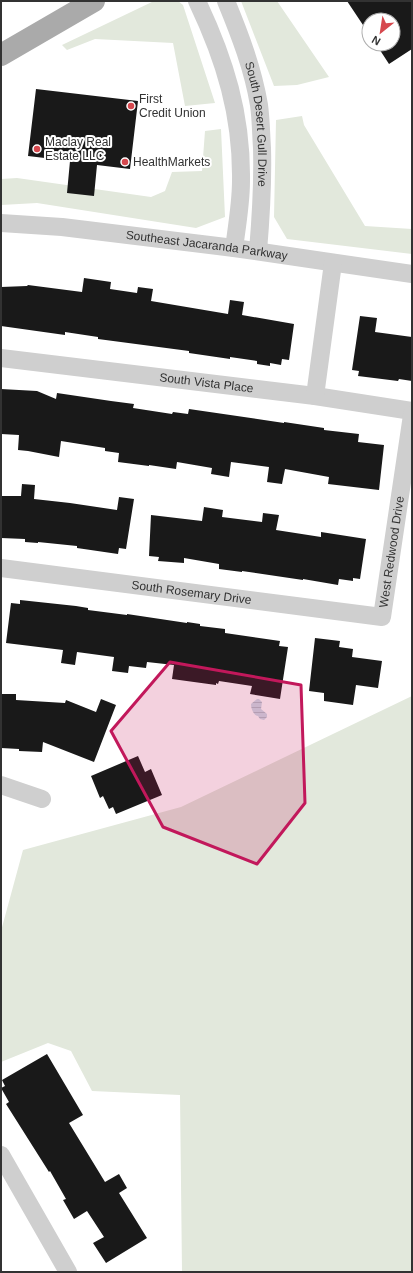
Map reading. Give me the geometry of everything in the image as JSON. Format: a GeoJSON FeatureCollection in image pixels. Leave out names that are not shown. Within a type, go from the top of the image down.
{"type":"FeatureCollection","features":[{"type":"Feature","properties":{"kind":"main road"},"geometry":{"type":"LineString","coordinates":[[1,55],[94,1]]}},
{"type":"Feature","properties":{"kind":"street","name":"South Desert Gull Drive"},"geometry":{"type":"LineString","coordinates":[[197,1],[224,65],[236,109],[240,137],[241,181],[239,212],[234,248]]}},
{"type":"Feature","properties":{"kind":"street","name":"South Desert Gull Drive"},"geometry":{"type":"LineString","coordinates":[[226,1],[240,35],[252,72],[259,106],[262,136],[263,192],[258,251]]}},
{"type":"Feature","properties":{"kind":"street","name":"Southeast Jacaranda Parkway"},"geometry":{"type":"LineString","coordinates":[[1,223],[62,227],[234,248],[412,274]]}},
{"type":"Feature","properties":{"kind":"street"},"geometry":{"type":"LineString","coordinates":[[315,396],[333,263]]}},
{"type":"Feature","properties":{"kind":"street","name":"South Vista Place"},"geometry":{"type":"LineString","coordinates":[[1,358],[315,396],[412,411]]}},
{"type":"Feature","properties":{"kind":"street","name":"West Redwood Drive"},"geometry":{"type":"LineString","coordinates":[[382,617],[412,415]]}},
{"type":"Feature","properties":{"kind":"street","name":"South Rosemary Drive"},"geometry":{"type":"LineString","coordinates":[[1,568],[382,617]]}},
{"type":"Feature","properties":{"kind":"street"},"geometry":{"type":"LineString","coordinates":[[1,785],[42,799]]}},
{"type":"Feature","properties":{"kind":"street"},"geometry":{"type":"LineString","coordinates":[[1,1155],[68,1272]]}},
{"type":"Feature","properties":{"kind":"highlighted area"},"geometry":{"type":"Polygon","coordinates":[[[170,662],[301,685],[305,803],[257,864],[163,827],[111,731],[170,662]]]}},
{"type":"Feature","properties":{"kind":"shaded area"},"geometry":{"type":"Polygon","coordinates":[[[154,1],[178,1],[183,5],[215,103],[185,106],[173,43],[95,39],[67,50],[62,45],[154,1]]]}},
{"type":"Feature","properties":{"kind":"shaded area"},"geometry":{"type":"Polygon","coordinates":[[[241,1],[277,1],[329,77],[297,85],[274,86],[241,1]]]}},
{"type":"Feature","properties":{"kind":"shaded area"},"geometry":{"type":"Polygon","coordinates":[[[302,116],[304,125],[365,226],[412,229],[412,254],[287,239],[274,217],[276,120],[302,116]]]}},
{"type":"Feature","properties":{"kind":"shaded area"},"geometry":{"type":"Polygon","coordinates":[[[221,129],[225,217],[196,228],[37,203],[1,205],[1,179],[17,178],[151,197],[165,191],[172,172],[202,171],[205,131],[221,129]]]}},
{"type":"Feature","properties":{"kind":"shaded area"},"geometry":{"type":"Polygon","coordinates":[[[412,696],[412,1272],[182,1272],[180,1095],[92,1091],[71,1051],[48,1043],[1,1062],[1,931],[23,850],[181,807],[412,696]]]}},
{"type":"Feature","properties":{"kind":"shaded area"},"geometry":{"type":"Polygon","coordinates":[[[257,699],[262,702],[261,709],[267,714],[267,717],[264,720],[260,719],[252,709],[251,704],[257,699]]]}},
{"type":"Feature","properties":{"kind":"building"},"geometry":{"type":"Polygon","coordinates":[[[347,1],[412,1],[412,49],[389,64],[381,52],[401,52],[401,12],[361,12],[361,22],[347,1]]]}},
{"type":"Feature","properties":{"kind":"building"},"geometry":{"type":"Polygon","coordinates":[[[36,89],[138,101],[130,169],[97,165],[94,196],[67,193],[70,161],[28,156],[36,89]]]}},
{"type":"Feature","properties":{"kind":"building"},"geometry":{"type":"Polygon","coordinates":[[[84,278],[111,282],[110,289],[137,293],[138,287],[153,289],[151,301],[228,314],[230,300],[244,302],[242,315],[294,324],[289,360],[282,359],[281,365],[270,363],[270,366],[257,364],[257,361],[189,353],[189,351],[98,339],[98,337],[65,332],[65,335],[1,326],[1,287],[28,285],[82,292],[84,278]]]}},
{"type":"Feature","properties":{"kind":"building"},"geometry":{"type":"Polygon","coordinates":[[[360,316],[377,318],[375,332],[412,337],[412,381],[399,379],[398,381],[358,376],[359,371],[352,370],[360,316]]]}},
{"type":"Feature","properties":{"kind":"building"},"geometry":{"type":"Polygon","coordinates":[[[1,389],[37,391],[56,399],[57,393],[134,404],[133,408],[172,414],[173,412],[188,414],[189,409],[359,434],[358,442],[384,445],[379,490],[328,484],[329,477],[285,469],[282,484],[267,482],[269,467],[231,462],[229,477],[211,474],[212,468],[177,462],[176,469],[118,462],[119,453],[105,451],[105,448],[61,441],[59,457],[18,450],[19,435],[1,434],[1,389]]]}},
{"type":"Feature","properties":{"kind":"building"},"geometry":{"type":"Polygon","coordinates":[[[22,484],[35,485],[34,499],[117,510],[119,497],[134,499],[126,549],[119,548],[118,554],[77,548],[77,546],[25,542],[25,539],[1,538],[1,496],[21,496],[22,484]]]}},
{"type":"Feature","properties":{"kind":"building"},"geometry":{"type":"Polygon","coordinates":[[[204,507],[223,510],[222,517],[262,522],[263,513],[279,515],[276,530],[321,537],[321,532],[366,539],[360,579],[353,578],[353,581],[339,579],[338,585],[303,579],[219,569],[219,564],[184,558],[184,563],[158,561],[159,557],[149,556],[151,515],[202,521],[204,507]]]}},
{"type":"Feature","properties":{"kind":"building"},"geometry":{"type":"Polygon","coordinates":[[[20,600],[76,606],[88,608],[88,610],[200,624],[200,626],[225,629],[225,633],[280,641],[279,646],[288,647],[280,699],[250,694],[252,686],[219,681],[216,685],[172,679],[174,665],[147,662],[146,668],[129,666],[128,673],[112,671],[114,657],[77,652],[75,665],[61,663],[63,650],[6,643],[11,603],[20,604],[20,600]]]}},
{"type":"Feature","properties":{"kind":"building"},"geometry":{"type":"Polygon","coordinates":[[[315,638],[340,641],[339,647],[353,649],[352,657],[382,661],[378,688],[356,685],[353,705],[324,701],[324,693],[309,691],[315,638]]]}},
{"type":"Feature","properties":{"kind":"building"},"geometry":{"type":"Polygon","coordinates":[[[1,694],[16,694],[16,700],[65,703],[66,700],[96,712],[101,699],[116,705],[94,762],[43,742],[42,752],[19,751],[19,749],[1,748],[1,694]]]}},
{"type":"Feature","properties":{"kind":"building"},"geometry":{"type":"Polygon","coordinates":[[[138,756],[145,772],[151,769],[162,795],[116,814],[113,807],[109,809],[103,796],[100,798],[91,776],[138,756]]]}},
{"type":"Feature","properties":{"kind":"building"},"geometry":{"type":"Polygon","coordinates":[[[47,1054],[83,1115],[69,1123],[105,1182],[119,1174],[127,1188],[119,1193],[147,1238],[106,1263],[93,1243],[104,1237],[87,1211],[74,1219],[63,1200],[66,1199],[50,1171],[49,1172],[6,1104],[9,1102],[1,1088],[5,1086],[2,1080],[47,1054]]]}},
{"type":"Feature","properties":{"kind":"place","name":"First Credit Union"},"geometry":{"type":"Point","coordinates":[131,106]}},
{"type":"Feature","properties":{"kind":"place","name":"Maclay Real Estate LLC"},"geometry":{"type":"Point","coordinates":[37,149]}},
{"type":"Feature","properties":{"kind":"place","name":"HealthMarkets"},"geometry":{"type":"Point","coordinates":[125,162]}}]}
